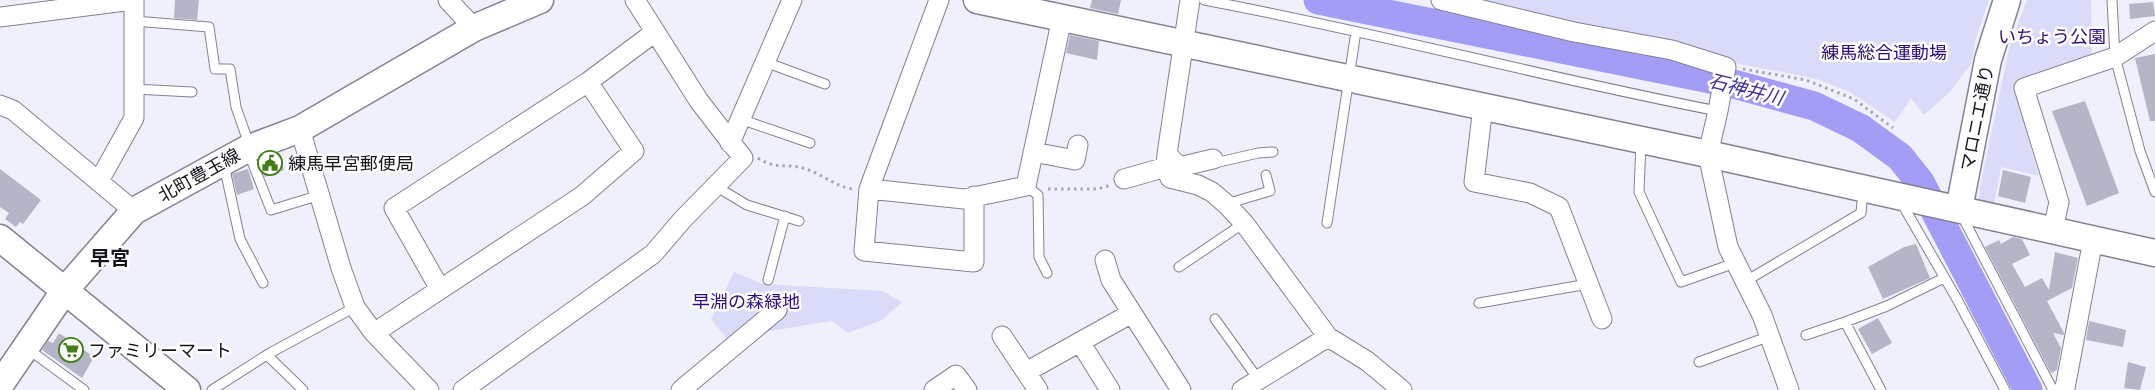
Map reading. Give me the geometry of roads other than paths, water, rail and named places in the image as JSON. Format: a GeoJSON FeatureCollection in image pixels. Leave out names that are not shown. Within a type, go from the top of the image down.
{"type":"FeatureCollection","features":[{"type":"Feature","properties":{"kind":"street"},"geometry":{"type":"LineString","coordinates":[[0,17],[134,0],[134,118],[99,182]]}},
{"type":"Feature","properties":{"kind":"street"},"geometry":{"type":"LineString","coordinates":[[448,0],[490,16]]}},
{"type":"Feature","properties":{"kind":"street","name":"北町豊玉線"},"geometry":{"type":"LineString","coordinates":[[0,385],[65,290],[134,211],[248,148],[300,129],[490,16],[540,0]]}},
{"type":"Feature","properties":{"kind":"street"},"geometry":{"type":"LineString","coordinates":[[463,390],[653,254],[683,219],[717,187],[743,158],[699,100],[635,0]]}},
{"type":"Feature","properties":{"kind":"street"},"geometry":{"type":"LineString","coordinates":[[730,143],[792,0]]}},
{"type":"Feature","properties":{"kind":"street"},"geometry":{"type":"LineString","coordinates":[[939,0],[869,190],[864,251],[974,262],[974,196]]}},
{"type":"Feature","properties":{"kind":"street"},"geometry":{"type":"LineString","coordinates":[[977,0],[1708,154],[2155,254]]}},
{"type":"Feature","properties":{"kind":"street"},"geometry":{"type":"LineString","coordinates":[[1190,0],[1166,160],[1170,178],[1198,185],[1212,192],[1226,204],[1244,223],[1328,337],[1367,360],[1402,390]]}},
{"type":"Feature","properties":{"kind":"street"},"geometry":{"type":"LineString","coordinates":[[1441,0],[1574,32],[1672,50],[1726,67],[1708,154],[1728,247],[1746,281],[1770,336],[1789,390]]}},
{"type":"Feature","properties":{"kind":"street","name":"マロニエ通り"},"geometry":{"type":"LineString","coordinates":[[1955,208],[1988,60],[2007,0]]}},
{"type":"Feature","properties":{"kind":"street"},"geometry":{"type":"LineString","coordinates":[[869,190],[964,198],[1029,188],[1033,152],[1062,18]]}},
{"type":"Feature","properties":{"kind":"street"},"geometry":{"type":"LineString","coordinates":[[2053,230],[2059,202],[2024,88],[2115,57],[2155,31]]}},
{"type":"Feature","properties":{"kind":"street"},"geometry":{"type":"LineString","coordinates":[[440,289],[394,208],[588,82],[655,32]]}},
{"type":"Feature","properties":{"kind":"street"},"geometry":{"type":"LineString","coordinates":[[374,333],[582,196],[634,151],[588,82]]}},
{"type":"Feature","properties":{"kind":"street"},"geometry":{"type":"LineString","coordinates":[[0,104],[13,110],[134,211]]}},
{"type":"Feature","properties":{"kind":"street"},"geometry":{"type":"LineString","coordinates":[[1483,106],[1474,182],[1530,193],[1558,207],[1602,319]]}},
{"type":"Feature","properties":{"kind":"street"},"geometry":{"type":"LineString","coordinates":[[300,129],[341,268],[355,306],[374,333],[422,388]]}},
{"type":"Feature","properties":{"kind":"street"},"geometry":{"type":"LineString","coordinates":[[1033,152],[1075,160],[1078,145]]}},
{"type":"Feature","properties":{"kind":"street"},"geometry":{"type":"LineString","coordinates":[[1166,160],[1179,167],[1213,159]]}},
{"type":"Feature","properties":{"kind":"street"},"geometry":{"type":"LineString","coordinates":[[1124,179],[1166,160]]}},
{"type":"Feature","properties":{"kind":"street"},"geometry":{"type":"LineString","coordinates":[[0,238],[187,390]]}},
{"type":"Feature","properties":{"kind":"street"},"geometry":{"type":"LineString","coordinates":[[2062,390],[2065,388],[2093,240]]}},
{"type":"Feature","properties":{"kind":"street"},"geometry":{"type":"LineString","coordinates":[[1105,260],[1111,280],[1181,390]]}},
{"type":"Feature","properties":{"kind":"street"},"geometry":{"type":"LineString","coordinates":[[682,390],[777,310]]}},
{"type":"Feature","properties":{"kind":"street"},"geometry":{"type":"LineString","coordinates":[[1026,372],[1132,313]]}},
{"type":"Feature","properties":{"kind":"street"},"geometry":{"type":"LineString","coordinates":[[1002,336],[1038,390]]}},
{"type":"Feature","properties":{"kind":"street"},"geometry":{"type":"LineString","coordinates":[[1242,390],[1328,337]]}},
{"type":"Feature","properties":{"kind":"street"},"geometry":{"type":"LineString","coordinates":[[1080,342],[1110,390]]}},
{"type":"Feature","properties":{"kind":"street"},"geometry":{"type":"LineString","coordinates":[[934,390],[956,375],[967,390]]}},
{"type":"Feature","properties":{"kind":"lane"},"geometry":{"type":"LineString","coordinates":[[1204,0],[1282,15],[1490,63],[1718,111]]}},
{"type":"Feature","properties":{"kind":"lane"},"geometry":{"type":"LineString","coordinates":[[2112,0],[2115,57],[2140,151],[2155,192]]}},
{"type":"Feature","properties":{"kind":"lane"},"geometry":{"type":"LineString","coordinates":[[134,21],[209,27],[215,69],[230,69],[236,107],[248,148],[271,210],[320,195]]}},
{"type":"Feature","properties":{"kind":"lane"},"geometry":{"type":"LineString","coordinates":[[1327,223],[1355,38]]}},
{"type":"Feature","properties":{"kind":"lane"},"geometry":{"type":"LineString","coordinates":[[765,62],[825,84]]}},
{"type":"Feature","properties":{"kind":"lane"},"geometry":{"type":"LineString","coordinates":[[134,89],[192,92]]}},
{"type":"Feature","properties":{"kind":"lane"},"geometry":{"type":"LineString","coordinates":[[740,119],[810,143]]}},
{"type":"Feature","properties":{"kind":"lane"},"geometry":{"type":"LineString","coordinates":[[1641,140],[1639,192],[1681,282],[1735,263]]}},
{"type":"Feature","properties":{"kind":"lane"},"geometry":{"type":"LineString","coordinates":[[1213,159],[1215,163],[1258,153],[1273,152]]}},
{"type":"Feature","properties":{"kind":"lane"},"geometry":{"type":"LineString","coordinates":[[223,162],[240,239],[264,283]]}},
{"type":"Feature","properties":{"kind":"lane"},"geometry":{"type":"LineString","coordinates":[[1226,204],[1270,191],[1266,175]]}},
{"type":"Feature","properties":{"kind":"lane"},"geometry":{"type":"LineString","coordinates":[[717,187],[747,205],[799,221]]}},
{"type":"Feature","properties":{"kind":"lane"},"geometry":{"type":"LineString","coordinates":[[1029,188],[1038,195],[1039,257],[1047,273]]}},
{"type":"Feature","properties":{"kind":"lane"},"geometry":{"type":"LineString","coordinates":[[1746,281],[1861,213],[1864,188]]}},
{"type":"Feature","properties":{"kind":"lane"},"geometry":{"type":"LineString","coordinates":[[1898,196],[2005,390]]}},
{"type":"Feature","properties":{"kind":"lane"},"geometry":{"type":"LineString","coordinates":[[1955,208],[2053,390]]}},
{"type":"Feature","properties":{"kind":"lane"},"geometry":{"type":"LineString","coordinates":[[768,280],[785,216]]}},
{"type":"Feature","properties":{"kind":"lane"},"geometry":{"type":"LineString","coordinates":[[1179,267],[1244,223]]}},
{"type":"Feature","properties":{"kind":"lane"},"geometry":{"type":"LineString","coordinates":[[1806,336],[1887,306],[1944,278]]}},
{"type":"Feature","properties":{"kind":"lane"},"geometry":{"type":"LineString","coordinates":[[1479,304],[1588,284]]}},
{"type":"Feature","properties":{"kind":"lane"},"geometry":{"type":"LineString","coordinates":[[212,390],[267,354],[355,306]]}},
{"type":"Feature","properties":{"kind":"lane"},"geometry":{"type":"LineString","coordinates":[[1215,319],[1258,379]]}},
{"type":"Feature","properties":{"kind":"lane"},"geometry":{"type":"LineString","coordinates":[[1845,322],[1881,390]]}},
{"type":"Feature","properties":{"kind":"lane"},"geometry":{"type":"LineString","coordinates":[[1699,362],[1770,336]]}},
{"type":"Feature","properties":{"kind":"lane"},"geometry":{"type":"LineString","coordinates":[[26,348],[84,390]]}},
{"type":"Feature","properties":{"kind":"lane"},"geometry":{"type":"LineString","coordinates":[[267,354],[303,390]]}},
{"type":"Feature","properties":{"kind":"waterway","name":"石神井川"},"geometry":{"type":"LineString","coordinates":[[1318,0],[1730,83],[1814,106],[1860,128],[1900,157],[1920,182],[2028,390]]}},
{"type":"Feature","properties":{"kind":"place","name":"練馬早宮郵便局"},"geometry":{"type":"Point","coordinates":[270,163]}},
{"type":"Feature","properties":{"kind":"place","name":"ファミリーマート"},"geometry":{"type":"Point","coordinates":[71,350]}},
{"type":"Feature","properties":{"kind":"district","name":"早宮"},"geometry":{"type":"Point","coordinates":[110,257]}},
{"type":"Feature","properties":{"kind":"park label","name":"いちょう公園"},"geometry":{"type":"Point","coordinates":[2052,36]}},
{"type":"Feature","properties":{"kind":"park label","name":"練馬総合運動場"},"geometry":{"type":"Point","coordinates":[1884,52]}},
{"type":"Feature","properties":{"kind":"park label","name":"早淵の森緑地"},"geometry":{"type":"Point","coordinates":[746,301]}}]}
